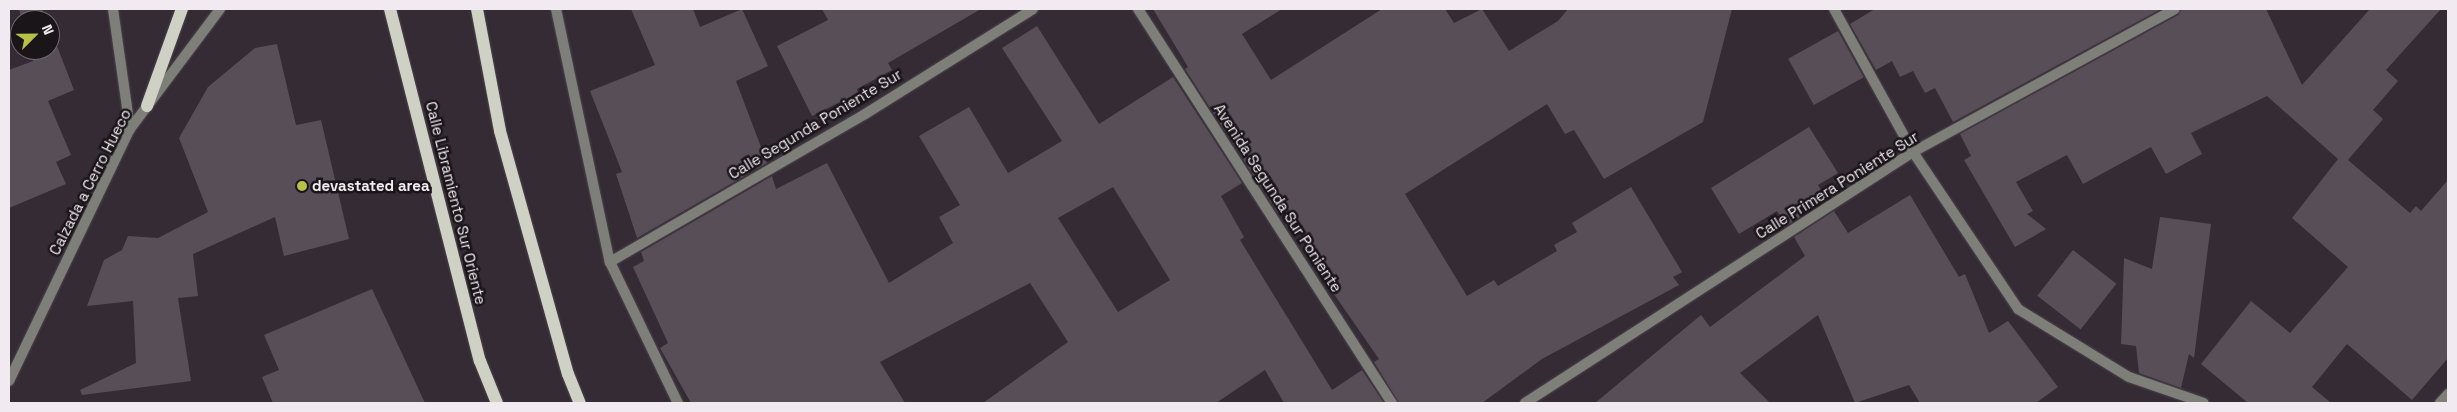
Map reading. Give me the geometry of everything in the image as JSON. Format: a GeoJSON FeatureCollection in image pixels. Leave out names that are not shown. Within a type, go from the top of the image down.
{"type":"FeatureCollection","features":[{"type":"Feature","properties":{"kind":"main road"},"geometry":{"type":"LineString","coordinates":[[147,106],[182,9]]}},
{"type":"Feature","properties":{"kind":"main road","name":"Calle Libramiento Sur Oriente"},"geometry":{"type":"LineString","coordinates":[[390,9],[480,361],[497,403]]}},
{"type":"Feature","properties":{"kind":"main road"},"geometry":{"type":"LineString","coordinates":[[477,9],[500,131],[568,374],[580,403]]}},
{"type":"Feature","properties":{"kind":"street"},"geometry":{"type":"LineString","coordinates":[[113,9],[130,129]]}},
{"type":"Feature","properties":{"kind":"street","name":"Calzada a Cerro Hueco"},"geometry":{"type":"LineString","coordinates":[[9,381],[130,129],[220,9]]}},
{"type":"Feature","properties":{"kind":"street"},"geometry":{"type":"LineString","coordinates":[[556,9],[610,262],[678,403]]}},
{"type":"Feature","properties":{"kind":"street","name":"Calle Segunda Poniente Sur"},"geometry":{"type":"LineString","coordinates":[[610,262],[865,114],[1033,9]]}},
{"type":"Feature","properties":{"kind":"street","name":"Avenida Segunda Sur Poniente"},"geometry":{"type":"LineString","coordinates":[[1138,9],[1392,403]]}},
{"type":"Feature","properties":{"kind":"street"},"geometry":{"type":"LineString","coordinates":[[1834,9],[1913,152],[2018,309],[2129,377],[2204,403]]}},
{"type":"Feature","properties":{"kind":"street","name":"Calle Primera Poniente Sur"},"geometry":{"type":"LineString","coordinates":[[1525,403],[1913,152],[2175,9]]}},
{"type":"Feature","properties":{"kind":"street"},"geometry":{"type":"LineString","coordinates":[[2440,403],[2448,394]]}},
{"type":"Feature","properties":{"kind":"building"},"geometry":{"type":"Polygon","coordinates":[[[19,9],[42,10],[19,10],[19,9]]]}},
{"type":"Feature","properties":{"kind":"building"},"geometry":{"type":"Polygon","coordinates":[[[631,9],[693,9],[700,27],[742,9],[768,66],[736,81],[767,163],[637,238],[616,174],[622,172],[590,91],[655,65],[631,9]]]}},
{"type":"Feature","properties":{"kind":"building"},"geometry":{"type":"Polygon","coordinates":[[[822,9],[981,9],[888,63],[892,70],[857,89],[858,93],[812,116],[777,46],[828,20],[822,9]]]}},
{"type":"Feature","properties":{"kind":"building"},"geometry":{"type":"Polygon","coordinates":[[[1153,9],[1282,9],[1242,34],[1271,80],[1382,9],[1445,9],[1454,23],[1482,9],[1509,51],[1558,21],[1568,9],[1732,9],[1703,122],[1604,179],[1574,130],[1565,134],[1547,104],[1405,194],[1467,296],[1494,280],[1498,286],[1557,251],[1554,245],[1577,232],[1572,223],[1631,187],[1682,272],[1673,277],[1679,285],[1542,359],[1482,403],[1399,403],[1374,362],[1379,359],[1318,271],[1326,265],[1287,207],[1278,213],[1275,209],[1185,69],[1188,67],[1153,9]]]}},
{"type":"Feature","properties":{"kind":"building"},"geometry":{"type":"Polygon","coordinates":[[[1875,9],[2161,9],[1953,122],[1935,88],[1925,93],[1913,71],[1900,77],[1892,61],[1876,70],[1850,24],[1875,9]]]}},
{"type":"Feature","properties":{"kind":"building"},"geometry":{"type":"Polygon","coordinates":[[[2182,9],[2266,9],[2302,85],[2370,9],[2441,9],[2386,70],[2398,81],[2373,110],[2383,119],[2348,160],[2410,213],[2416,206],[2421,211],[2448,180],[2448,358],[2412,400],[2347,344],[2312,387],[2331,403],[2248,403],[2201,364],[2251,301],[2290,333],[2348,267],[2292,218],[2338,159],[2267,96],[2191,133],[2202,154],[2166,174],[2151,147],[2083,184],[2067,155],[2016,182],[2033,211],[2027,214],[2046,229],[2015,247],[1964,160],[1971,156],[1960,134],[2178,15],[2182,9]]]}},
{"type":"Feature","properties":{"kind":"building"},"geometry":{"type":"Polygon","coordinates":[[[1037,26],[1099,124],[1173,77],[1242,183],[1221,196],[1244,237],[1240,240],[1332,390],[1362,370],[1384,403],[1284,403],[1265,370],[1216,403],[983,403],[1068,342],[1030,283],[880,362],[905,403],[691,403],[660,348],[668,343],[633,267],[644,261],[641,252],[772,176],[776,189],[827,163],[889,283],[953,243],[939,217],[960,205],[919,136],[969,107],[1008,173],[1062,141],[1002,48],[1037,26]],[[1113,187],[1058,218],[1118,312],[1170,280],[1113,187]]]}},
{"type":"Feature","properties":{"kind":"building"},"geometry":{"type":"Polygon","coordinates":[[[1838,31],[1864,77],[1814,105],[1788,59],[1838,31]]]}},
{"type":"Feature","properties":{"kind":"building"},"geometry":{"type":"Polygon","coordinates":[[[277,44],[296,125],[321,120],[349,239],[284,256],[275,217],[193,254],[198,296],[178,298],[191,381],[82,395],[80,390],[136,363],[133,301],[87,306],[104,260],[122,250],[128,236],[158,238],[208,212],[179,138],[208,87],[255,48],[277,44]]]}},
{"type":"Feature","properties":{"kind":"building"},"geometry":{"type":"Polygon","coordinates":[[[60,54],[74,90],[48,101],[71,155],[56,162],[66,184],[9,208],[9,70],[33,61],[60,60],[60,54]]]}},
{"type":"Feature","properties":{"kind":"building"},"geometry":{"type":"Polygon","coordinates":[[[1809,127],[1838,173],[1818,185],[1827,199],[1786,226],[1777,211],[1739,234],[1711,188],[1809,127]]]}},
{"type":"Feature","properties":{"kind":"building"},"geometry":{"type":"Polygon","coordinates":[[[1910,195],[1959,277],[1965,274],[1989,333],[2008,321],[2058,387],[2036,403],[1920,403],[1909,385],[1855,403],[1818,315],[1740,373],[1770,403],[1595,403],[1701,315],[1710,327],[1805,256],[1794,237],[1834,211],[1848,233],[1910,195]]]}},
{"type":"Feature","properties":{"kind":"building"},"geometry":{"type":"Polygon","coordinates":[[[2160,217],[2211,224],[2194,358],[2189,354],[2181,388],[2139,373],[2136,346],[2121,344],[2124,258],[2152,269],[2160,217]]]}},
{"type":"Feature","properties":{"kind":"building"},"geometry":{"type":"Polygon","coordinates":[[[2073,250],[2116,284],[2081,330],[2037,296],[2073,250]]]}},
{"type":"Feature","properties":{"kind":"building"},"geometry":{"type":"Polygon","coordinates":[[[372,289],[425,403],[273,403],[262,377],[279,370],[264,335],[372,289]]]}},
{"type":"Feature","properties":{"kind":"place","name":"devastated area"},"geometry":{"type":"Point","coordinates":[302,186]}}]}
